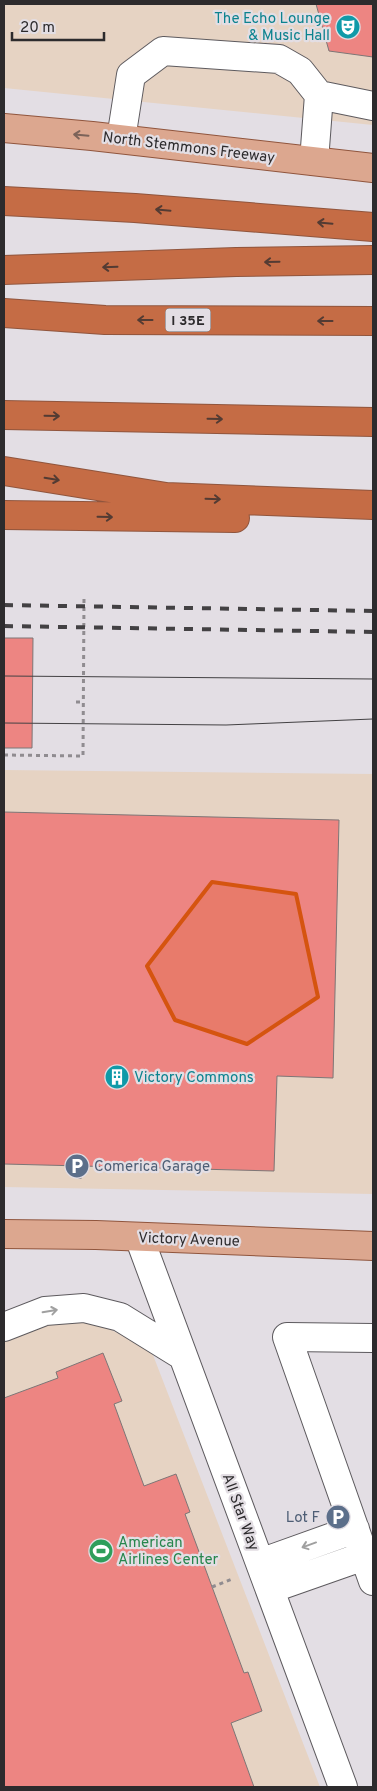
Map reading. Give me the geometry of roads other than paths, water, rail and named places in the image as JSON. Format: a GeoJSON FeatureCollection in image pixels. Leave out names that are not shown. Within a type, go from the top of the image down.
{"type":"FeatureCollection","features":[{"type":"Feature","properties":{"kind":"highway"},"geometry":{"type":"LineString","coordinates":[[4,201],[135,208],[373,227]]}},
{"type":"Feature","properties":{"kind":"highway"},"geometry":{"type":"LineString","coordinates":[[4,270],[236,262],[373,260]]}},
{"type":"Feature","properties":{"kind":"highway","name":"I 35E"},"geometry":{"type":"LineString","coordinates":[[4,313],[105,320],[373,321]]}},
{"type":"Feature","properties":{"kind":"highway"},"geometry":{"type":"LineString","coordinates":[[4,414],[373,422]]}},
{"type":"Feature","properties":{"kind":"highway"},"geometry":{"type":"LineString","coordinates":[[4,471],[166,497],[373,505]]}},
{"type":"Feature","properties":{"kind":"highway"},"geometry":{"type":"LineString","coordinates":[[4,515],[373,520]]}},
{"type":"Feature","properties":{"kind":"highway"},"geometry":{"type":"LineString","coordinates":[[340,519],[373,516]]}},
{"type":"Feature","properties":{"kind":"main road","name":"North Stemmons Freeway"},"geometry":{"type":"LineString","coordinates":[[4,128],[121,139],[373,168]]}},
{"type":"Feature","properties":{"kind":"main road","name":"Victory Avenue"},"geometry":{"type":"LineString","coordinates":[[4,1234],[96,1235],[373,1246]]}},
{"type":"Feature","properties":{"kind":"street"},"geometry":{"type":"LineString","coordinates":[[121,139],[131,75],[162,51],[279,58],[300,71],[319,95],[373,106]]}},
{"type":"Feature","properties":{"kind":"street"},"geometry":{"type":"LineString","coordinates":[[314,161],[319,95]]}},
{"type":"Feature","properties":{"kind":"street","name":"All Star Way"},"geometry":{"type":"LineString","coordinates":[[139,1237],[343,1787]]}},
{"type":"Feature","properties":{"kind":"street"},"geometry":{"type":"LineString","coordinates":[[4,1327],[45,1311],[84,1308],[120,1317],[183,1356]]}},
{"type":"Feature","properties":{"kind":"street"},"geometry":{"type":"LineString","coordinates":[[365,1549],[287,1337],[373,1338]]}},
{"type":"Feature","properties":{"kind":"street"},"geometry":{"type":"LineString","coordinates":[[260,1563],[365,1549]]}},
{"type":"Feature","properties":{"kind":"street"},"geometry":{"type":"LineString","coordinates":[[270,1589],[365,1549]]}},
{"type":"Feature","properties":{"kind":"tram line"},"geometry":{"type":"LineString","coordinates":[[4,676],[373,679]]}},
{"type":"Feature","properties":{"kind":"tram line"},"geometry":{"type":"LineString","coordinates":[[4,723],[226,725],[373,719]]}},
{"type":"Feature","properties":{"kind":"railway"},"geometry":{"type":"LineString","coordinates":[[4,605],[373,611]]}},
{"type":"Feature","properties":{"kind":"railway"},"geometry":{"type":"LineString","coordinates":[[4,626],[373,632]]}},
{"type":"Feature","properties":{"kind":"place","name":"The Echo Lounge & Music Hall"},"geometry":{"type":"Point","coordinates":[348,27]}},
{"type":"Feature","properties":{"kind":"place","name":"Victory Commons"},"geometry":{"type":"Point","coordinates":[117,1077]}},
{"type":"Feature","properties":{"kind":"place","name":"Comerica Garage"},"geometry":{"type":"Point","coordinates":[77,1166]}},
{"type":"Feature","properties":{"kind":"place","name":"Lot F"},"geometry":{"type":"Point","coordinates":[338,1517]}},
{"type":"Feature","properties":{"kind":"place","name":"American Airlines Center"},"geometry":{"type":"Point","coordinates":[101,1551]}}]}
